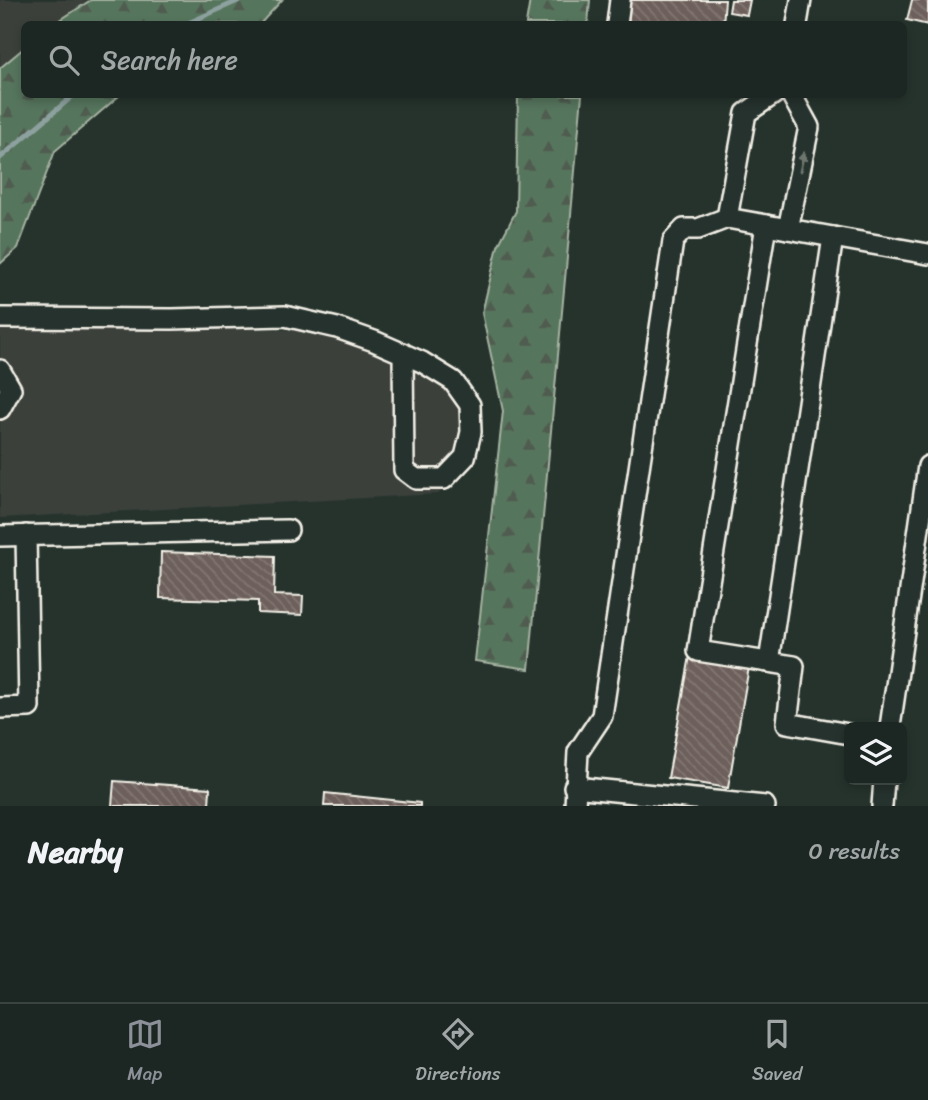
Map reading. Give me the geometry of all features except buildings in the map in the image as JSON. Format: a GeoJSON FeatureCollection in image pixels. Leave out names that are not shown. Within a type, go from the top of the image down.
{"type":"FeatureCollection","features":[{"type":"Feature","properties":{"kind":"street"},"geometry":{"type":"LineString","coordinates":[[617,21],[620,0]]}},
{"type":"Feature","properties":{"kind":"street"},"geometry":{"type":"LineString","coordinates":[[798,21],[801,0]]}},
{"type":"Feature","properties":{"kind":"street"},"geometry":{"type":"LineString","coordinates":[[727,218],[746,113],[768,98]]}},
{"type":"Feature","properties":{"kind":"street"},"geometry":{"type":"LineString","coordinates":[[788,229],[810,127],[793,98]]}},
{"type":"Feature","properties":{"kind":"street"},"geometry":{"type":"LineString","coordinates":[[765,806],[574,797],[578,752],[602,716],[673,241],[684,229],[698,229],[727,218],[928,254]]}},
{"type":"Feature","properties":{"kind":"street"},"geometry":{"type":"LineString","coordinates":[[766,225],[698,651],[794,666],[787,723],[844,733]]}},
{"type":"Feature","properties":{"kind":"street"},"geometry":{"type":"LineString","coordinates":[[769,662],[833,237]]}},
{"type":"Feature","properties":{"kind":"street"},"geometry":{"type":"LineString","coordinates":[[0,318],[172,319],[285,316],[337,328],[402,353],[422,362],[453,381],[470,405],[471,432],[465,457],[443,479],[416,479],[404,470],[402,353]]}},
{"type":"Feature","properties":{"kind":"street"},"geometry":{"type":"LineString","coordinates":[[0,370],[11,389],[0,409]]}},
{"type":"Feature","properties":{"kind":"street"},"geometry":{"type":"LineString","coordinates":[[891,722],[928,466]]}},
{"type":"Feature","properties":{"kind":"street"},"geometry":{"type":"LineString","coordinates":[[0,536],[288,530]]}},
{"type":"Feature","properties":{"kind":"street"},"geometry":{"type":"LineString","coordinates":[[0,708],[29,707],[26,535]]}},
{"type":"Feature","properties":{"kind":"street"},"geometry":{"type":"LineString","coordinates":[[882,806],[884,785]]}},
{"type":"Feature","properties":{"kind":"shaded area"},"geometry":{"type":"Polygon","coordinates":[[[0,0],[91,0],[59,21],[21,21],[21,50],[0,68],[0,0]]]}},
{"type":"Feature","properties":{"kind":"shaded area"},"geometry":{"type":"Polygon","coordinates":[[[0,324],[206,326],[389,335],[465,378],[481,409],[478,460],[438,494],[0,518],[0,324]]]}},
{"type":"Feature","properties":{"kind":"green space"},"geometry":{"type":"Polygon","coordinates":[[[91,0],[282,0],[263,21],[59,21],[91,0]]]}},
{"type":"Feature","properties":{"kind":"green space"},"geometry":{"type":"Polygon","coordinates":[[[530,0],[590,0],[588,21],[526,21],[530,0]]]}},
{"type":"Feature","properties":{"kind":"green space"},"geometry":{"type":"Polygon","coordinates":[[[21,50],[21,98],[117,98],[55,151],[18,248],[0,264],[0,68],[21,50]]]}},
{"type":"Feature","properties":{"kind":"green space"},"geometry":{"type":"Polygon","coordinates":[[[518,98],[582,98],[529,669],[475,661],[503,411],[482,313],[498,246],[516,211],[518,98]]]}},
{"type":"Feature","properties":{"kind":"waterway"},"geometry":{"type":"LineString","coordinates":[[193,21],[240,0]]}},
{"type":"Feature","properties":{"kind":"waterway"},"geometry":{"type":"LineString","coordinates":[[0,158],[70,98]]}}]}
